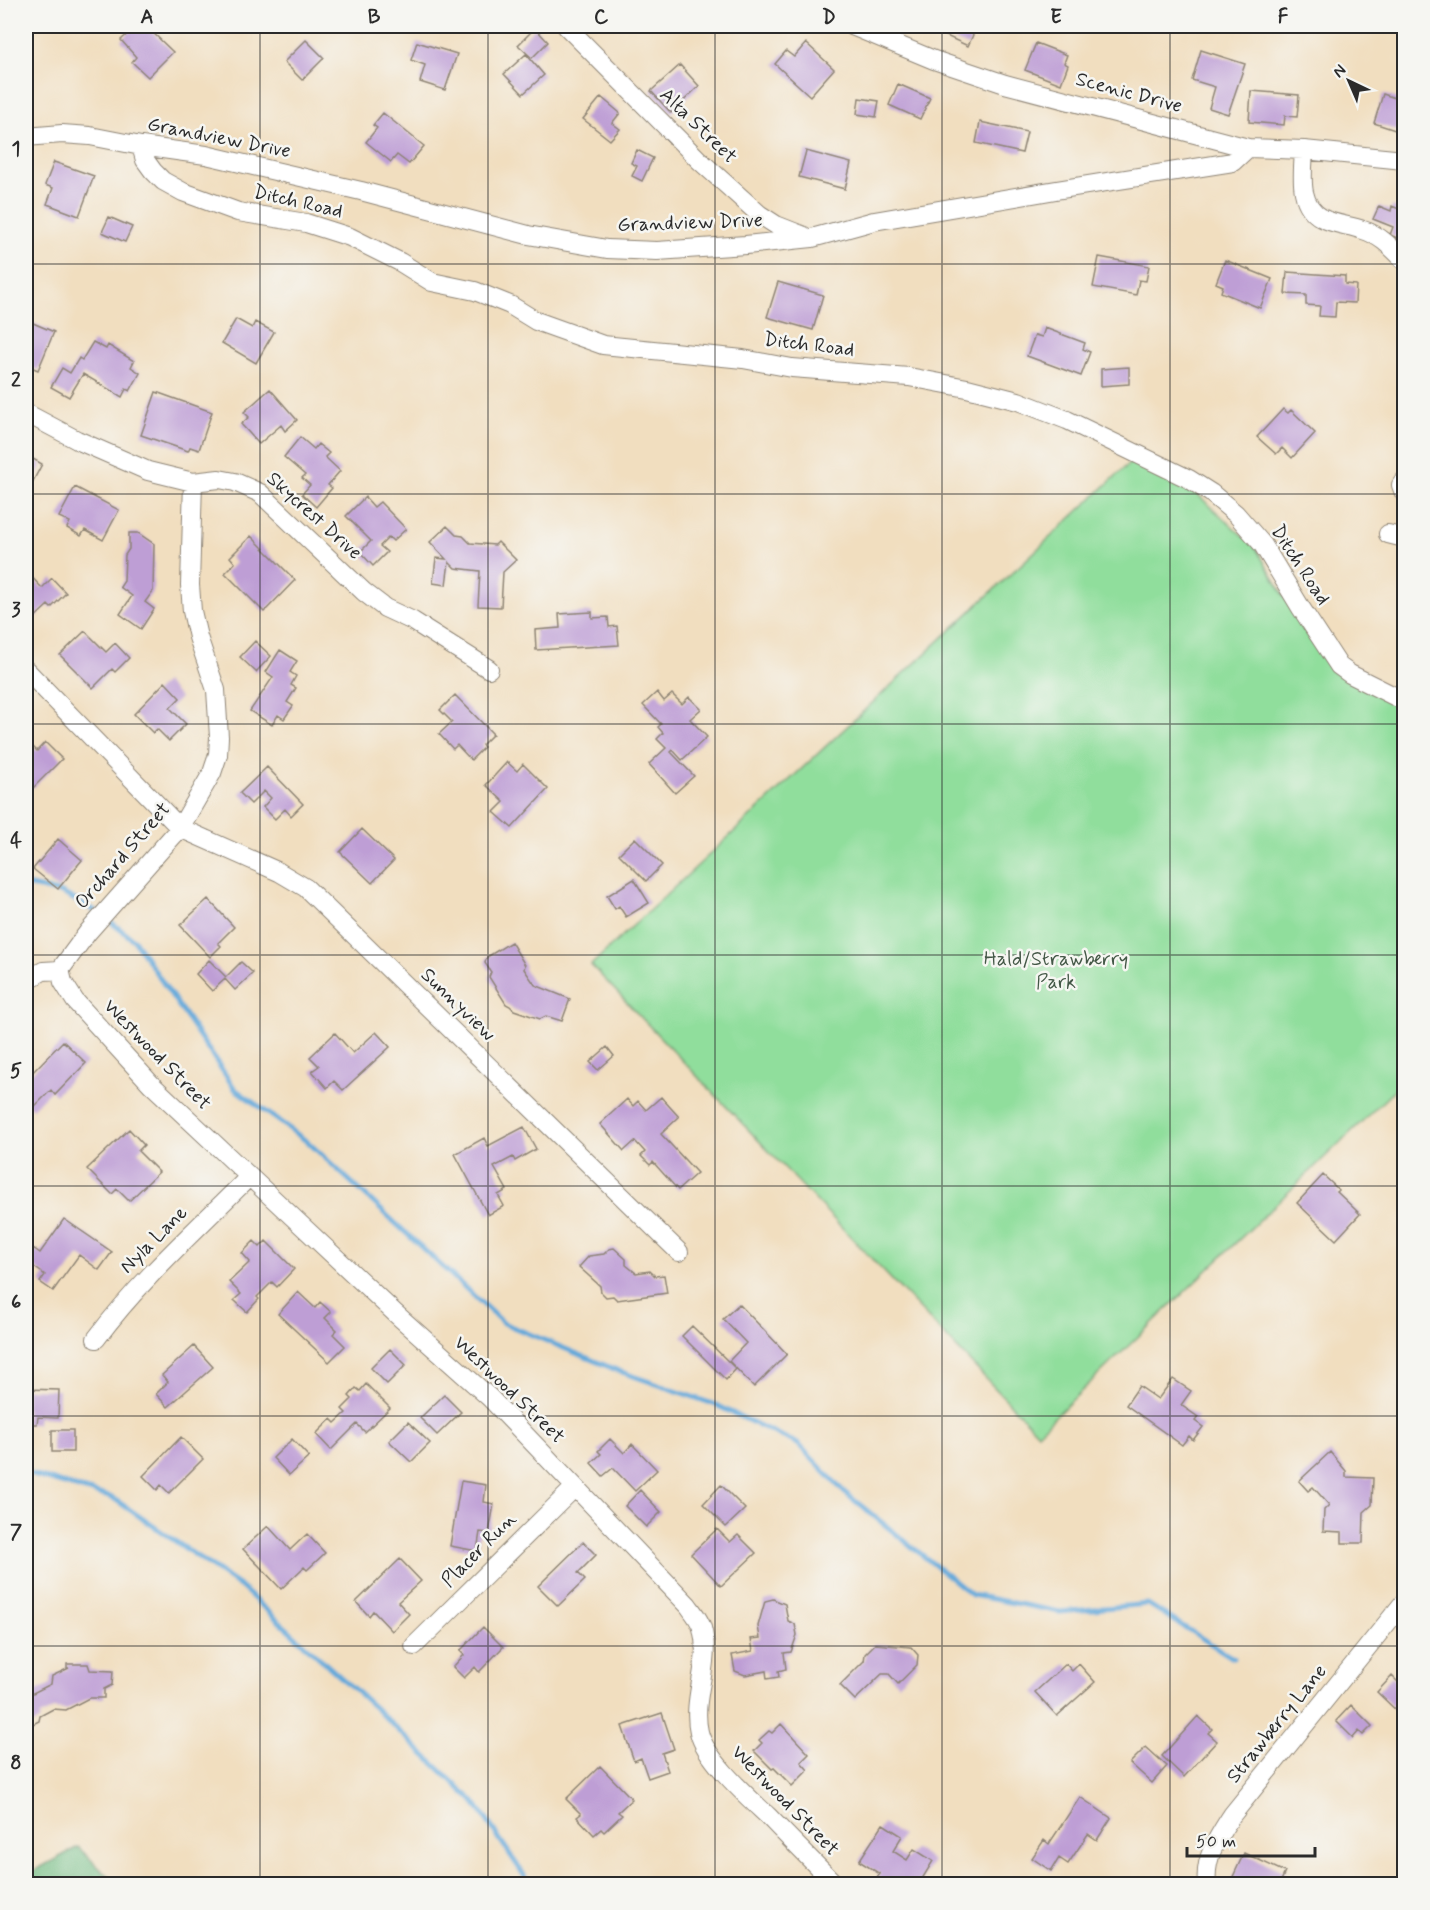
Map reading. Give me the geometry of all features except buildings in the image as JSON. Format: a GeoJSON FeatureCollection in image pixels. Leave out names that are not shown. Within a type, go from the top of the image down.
{"type":"FeatureCollection","features":[{"type":"Feature","properties":{"kind":"street","name":"Alta Street"},"geometry":{"type":"LineString","coordinates":[[566,26],[699,160],[759,214],[792,233],[812,238]]}},
{"type":"Feature","properties":{"kind":"street","name":"Scenic Drive"},"geometry":{"type":"LineString","coordinates":[[852,26],[934,60],[1005,84],[1248,148],[1304,150],[1404,160]]}},
{"type":"Feature","properties":{"kind":"street","name":"Grandview Drive"},"geometry":{"type":"LineString","coordinates":[[26,137],[62,134],[90,136],[206,155],[361,191],[528,235],[607,249],[657,251],[812,238],[874,221],[1233,162],[1248,148]]}},
{"type":"Feature","properties":{"kind":"street","name":"Ditch Road"},"geometry":{"type":"LineString","coordinates":[[141,146],[145,160],[153,171],[183,192],[238,212],[306,223],[350,237],[400,262],[432,282],[475,291],[510,305],[536,321],[603,345],[743,359],[792,368],[909,377],[1018,401],[1068,420],[1189,479],[1227,507],[1263,545],[1312,627],[1339,666],[1350,674],[1404,701]]}},
{"type":"Feature","properties":{"kind":"street"},"geometry":{"type":"LineString","coordinates":[[1304,150],[1302,183],[1310,208],[1323,218],[1379,237],[1404,260]]}},
{"type":"Feature","properties":{"kind":"street","name":"Skycrest Drive"},"geometry":{"type":"LineString","coordinates":[[26,412],[77,440],[148,471],[193,483],[219,479],[235,482],[260,493],[364,592],[385,608],[413,621],[489,669]]}},
{"type":"Feature","properties":{"kind":"street"},"geometry":{"type":"LineString","coordinates":[[1404,482],[1401,485],[1404,493]]}},
{"type":"Feature","properties":{"kind":"street","name":"Orchard Street"},"geometry":{"type":"LineString","coordinates":[[60,970],[88,932],[180,828],[212,773],[218,755],[216,690],[198,637],[192,611],[190,585],[193,483]]}},
{"type":"Feature","properties":{"kind":"street"},"geometry":{"type":"LineString","coordinates":[[26,670],[180,828]]}},
{"type":"Feature","properties":{"kind":"street","name":"Sunnyview"},"geometry":{"type":"LineString","coordinates":[[180,828],[279,872],[306,888],[679,1252]]}},
{"type":"Feature","properties":{"kind":"street"},"geometry":{"type":"LineString","coordinates":[[26,981],[43,971],[60,970]]}},
{"type":"Feature","properties":{"kind":"street","name":"Westwood Street"},"geometry":{"type":"LineString","coordinates":[[60,970],[63,982],[75,1001],[151,1084],[248,1178],[490,1398],[688,1605],[702,1626],[706,1650],[698,1695],[698,1717],[699,1733],[708,1752],[740,1788],[835,1884]]}},
{"type":"Feature","properties":{"kind":"street","name":"Nyla Lane"},"geometry":{"type":"LineString","coordinates":[[96,1339],[114,1314],[145,1279],[248,1178]]}},
{"type":"Feature","properties":{"kind":"street","name":"Placer Run"},"geometry":{"type":"LineString","coordinates":[[414,1646],[575,1487]]}},
{"type":"Feature","properties":{"kind":"street","name":"Strawberry Lane"},"geometry":{"type":"LineString","coordinates":[[1206,1884],[1210,1853],[1232,1815],[1404,1602]]}},
{"type":"Feature","properties":{"kind":"green space","name":"Hald/Strawberry Park"},"geometry":{"type":"Polygon","coordinates":[[[1132,461],[1197,494],[1256,548],[1302,626],[1332,671],[1404,709],[1404,1081],[1038,1433],[591,965],[1132,461]]]}},
{"type":"Feature","properties":{"kind":"green space"},"geometry":{"type":"Polygon","coordinates":[[[78,1847],[116,1884],[26,1884],[26,1875],[78,1847]]]}},
{"type":"Feature","properties":{"kind":"waterway"},"geometry":{"type":"LineString","coordinates":[[26,885],[62,893],[99,913],[134,940],[235,1089],[309,1143],[503,1323],[619,1371],[716,1405],[798,1444],[844,1492],[972,1595],[1060,1612],[1148,1604],[1233,1658]]}},
{"type":"Feature","properties":{"kind":"waterway"},"geometry":{"type":"LineString","coordinates":[[26,1473],[113,1498],[241,1587],[376,1709],[476,1804],[530,1884]]}}]}
